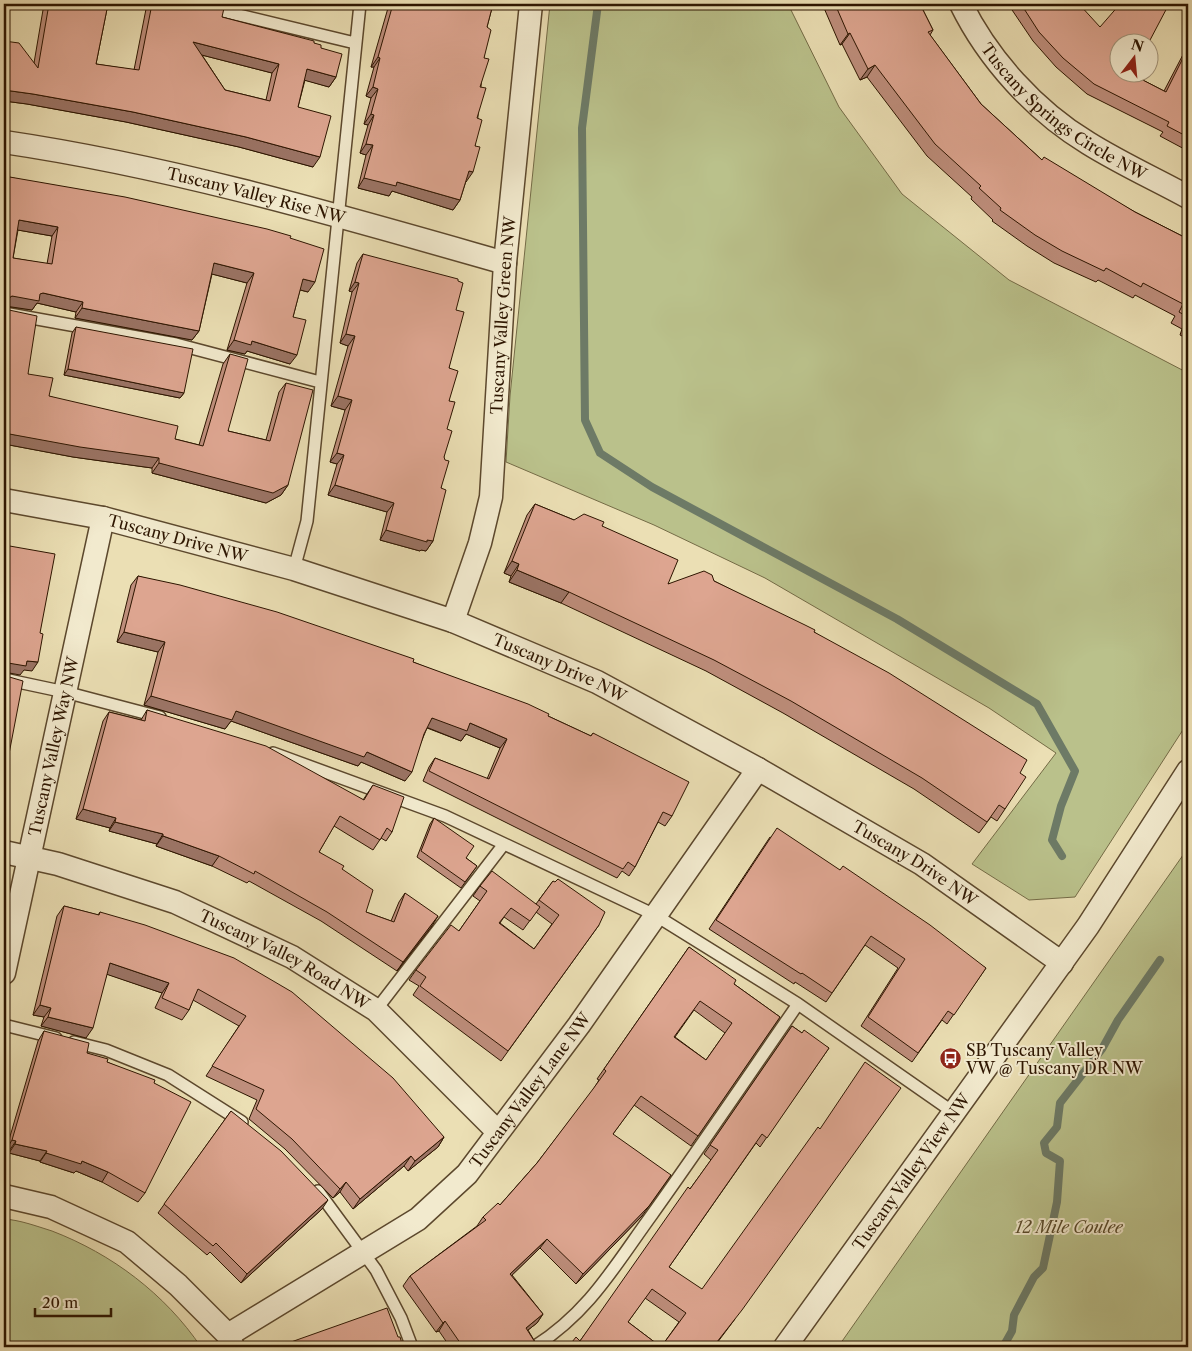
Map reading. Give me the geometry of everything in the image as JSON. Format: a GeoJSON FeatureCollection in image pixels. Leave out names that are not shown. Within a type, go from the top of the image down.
{"type":"FeatureCollection","features":[{"type":"Feature","properties":{"kind":"street","name":"Tuscany Valley Green NW"},"geometry":{"type":"LineString","coordinates":[[453,621],[480,544],[491,497],[505,263],[531,4]]}},
{"type":"Feature","properties":{"kind":"street","name":"Tuscany Springs Circle NW"},"geometry":{"type":"LineString","coordinates":[[961,4],[983,40],[1005,70],[1057,121],[1087,143],[1188,197]]}},
{"type":"Feature","properties":{"kind":"street","name":"Tuscany Valley Rise NW"},"geometry":{"type":"LineString","coordinates":[[4,142],[64,151],[206,181],[505,263]]}},
{"type":"Feature","properties":{"kind":"street","name":"Tuscany Drive NW"},"geometry":{"type":"LineString","coordinates":[[4,500],[103,518],[294,569],[453,621],[597,682],[758,769],[922,864],[1062,963]]}},
{"type":"Feature","properties":{"kind":"street","name":"Tuscany Valley Way NW"},"geometry":{"type":"LineString","coordinates":[[4,973],[103,518]]}},
{"type":"Feature","properties":{"kind":"street","name":"Tuscany Valley Lane NW"},"geometry":{"type":"LineString","coordinates":[[231,1341],[418,1219],[467,1174],[497,1131],[579,1025],[758,769]]}},
{"type":"Feature","properties":{"kind":"street","name":"Tuscany Valley View NW"},"geometry":{"type":"LineString","coordinates":[[785,1347],[952,1112],[1088,926],[1188,771]]}},
{"type":"Feature","properties":{"kind":"street","name":"Tuscany Valley Road NW"},"geometry":{"type":"LineString","coordinates":[[4,852],[58,864],[175,902],[292,957],[376,1010],[497,1131]]}},
{"type":"Feature","properties":{"kind":"street"},"geometry":{"type":"LineString","coordinates":[[4,1196],[51,1207],[127,1242],[178,1285],[231,1341]]}},
{"type":"Feature","properties":{"kind":"lane"},"geometry":{"type":"LineString","coordinates":[[193,4],[355,43]]}},
{"type":"Feature","properties":{"kind":"lane"},"geometry":{"type":"LineString","coordinates":[[294,569],[307,521],[360,4]]}},
{"type":"Feature","properties":{"kind":"lane"},"geometry":{"type":"LineString","coordinates":[[4,312],[176,344],[320,382]]}},
{"type":"Feature","properties":{"kind":"lane"},"geometry":{"type":"LineString","coordinates":[[4,679],[65,692],[170,720]]}},
{"type":"Feature","properties":{"kind":"lane"},"geometry":{"type":"LineString","coordinates":[[266,750],[445,816],[655,914],[798,1004],[952,1112]]}},
{"type":"Feature","properties":{"kind":"lane"},"geometry":{"type":"LineString","coordinates":[[376,1010],[504,844]]}},
{"type":"Feature","properties":{"kind":"lane"},"geometry":{"type":"LineString","coordinates":[[534,1347],[569,1322],[588,1303],[666,1195],[798,1004]]}},
{"type":"Feature","properties":{"kind":"lane"},"geometry":{"type":"LineString","coordinates":[[4,1024],[106,1050],[168,1075],[250,1128]]}},
{"type":"Feature","properties":{"kind":"lane"},"geometry":{"type":"LineString","coordinates":[[309,1181],[376,1270],[397,1310],[412,1347]]}},
{"type":"Feature","properties":{"kind":"green space"},"geometry":{"type":"Polygon","coordinates":[[[550,4],[788,4],[839,107],[902,194],[1009,280],[1188,373],[1188,722],[1075,897],[1029,900],[972,864],[1056,753],[989,708],[765,578],[654,525],[506,462],[510,396],[550,4]]]}},
{"type":"Feature","properties":{"kind":"green space","name":"12 Mile Coulee"},"geometry":{"type":"Polygon","coordinates":[[[1188,848],[1188,1347],[838,1347],[1188,848]]]}},
{"type":"Feature","properties":{"kind":"green space"},"geometry":{"type":"Polygon","coordinates":[[[4,1219],[52,1231],[96,1251],[136,1278],[154,1293],[187,1328],[201,1347],[4,1347],[4,1219]]]}},
{"type":"Feature","properties":{"kind":"building"},"geometry":{"type":"Polygon","coordinates":[[[49,4],[108,4],[96,64],[139,70],[152,4],[207,4],[224,8],[222,17],[314,41],[314,43],[321,45],[321,48],[342,54],[336,77],[307,69],[298,107],[331,116],[320,157],[246,137],[133,112],[4,90],[4,41],[19,43],[38,68],[49,4]],[[193,42],[225,90],[270,101],[279,64],[193,42]]]}},
{"type":"Feature","properties":{"kind":"building"},"geometry":{"type":"Polygon","coordinates":[[[393,4],[493,4],[487,27],[491,30],[484,58],[489,59],[480,87],[486,88],[477,118],[482,120],[475,146],[480,147],[473,172],[469,171],[460,200],[397,182],[396,186],[364,178],[373,145],[366,144],[374,115],[371,114],[378,89],[373,87],[380,58],[378,57],[393,4]]]}},
{"type":"Feature","properties":{"kind":"building"},"geometry":{"type":"Polygon","coordinates":[[[835,4],[920,4],[933,30],[928,32],[981,104],[1042,160],[1044,157],[1135,212],[1188,239],[1188,317],[1179,312],[1183,304],[1143,283],[1141,287],[1106,268],[1104,271],[1062,251],[1035,235],[1000,210],[1001,208],[979,188],[981,186],[935,144],[875,65],[868,69],[850,33],[848,34],[835,4]]]}},
{"type":"Feature","properties":{"kind":"building"},"geometry":{"type":"Polygon","coordinates":[[[1021,4],[1079,4],[1100,27],[1120,4],[1169,4],[1154,32],[1110,32],[1110,82],[1147,82],[1166,92],[1188,48],[1188,137],[1167,126],[1169,122],[1094,84],[1063,58],[1039,32],[1021,4]]]}},
{"type":"Feature","properties":{"kind":"building"},"geometry":{"type":"Polygon","coordinates":[[[4,176],[125,197],[267,229],[324,249],[315,282],[303,279],[293,317],[306,320],[297,355],[252,341],[251,345],[234,340],[254,273],[214,263],[199,331],[82,308],[83,302],[43,293],[40,294],[39,301],[12,296],[4,301],[4,176]],[[19,220],[13,258],[52,264],[58,227],[19,220]]]}},
{"type":"Feature","properties":{"kind":"building"},"geometry":{"type":"Polygon","coordinates":[[[363,254],[458,279],[458,281],[463,283],[456,310],[464,312],[449,368],[458,371],[449,401],[455,402],[447,429],[452,431],[444,457],[445,460],[449,461],[441,488],[446,490],[433,541],[427,540],[427,542],[386,530],[394,503],[335,485],[344,455],[337,453],[352,400],[338,396],[355,336],[346,334],[359,283],[355,282],[363,254]]]}},
{"type":"Feature","properties":{"kind":"building"},"geometry":{"type":"Polygon","coordinates":[[[4,306],[9,310],[37,316],[28,374],[53,378],[49,396],[178,426],[175,439],[203,446],[230,354],[248,359],[228,431],[270,441],[286,383],[313,390],[288,485],[273,493],[159,463],[159,458],[80,447],[4,433],[4,306]]]}},
{"type":"Feature","properties":{"kind":"building"},"geometry":{"type":"Polygon","coordinates":[[[76,327],[193,349],[184,393],[68,369],[76,327]]]}},
{"type":"Feature","properties":{"kind":"building"},"geometry":{"type":"Polygon","coordinates":[[[535,504],[574,520],[584,514],[604,522],[602,526],[678,560],[668,584],[704,571],[712,575],[714,581],[815,630],[814,632],[889,673],[1027,760],[1020,773],[1026,777],[1005,809],[999,805],[987,822],[922,778],[791,701],[714,660],[569,592],[517,570],[519,564],[512,561],[535,504]]]}},
{"type":"Feature","properties":{"kind":"building"},"geometry":{"type":"Polygon","coordinates":[[[4,545],[55,554],[40,633],[43,634],[38,662],[27,661],[26,666],[8,663],[4,667],[4,545]]]}},
{"type":"Feature","properties":{"kind":"building"},"geometry":{"type":"Polygon","coordinates":[[[138,576],[180,585],[277,612],[414,659],[413,662],[528,704],[549,714],[548,716],[591,736],[593,733],[689,782],[672,816],[663,812],[635,867],[628,862],[623,869],[429,771],[435,758],[489,779],[507,739],[470,723],[467,731],[432,718],[424,734],[412,772],[367,752],[364,757],[236,711],[232,720],[151,696],[165,642],[124,632],[138,576]]]}},
{"type":"Feature","properties":{"kind":"building"},"geometry":{"type":"Polygon","coordinates":[[[4,670],[6,676],[23,681],[4,780],[4,670]]]}},
{"type":"Feature","properties":{"kind":"building"},"geometry":{"type":"Polygon","coordinates":[[[147,710],[266,746],[364,800],[373,785],[404,797],[392,832],[387,828],[380,840],[340,816],[319,852],[344,866],[342,869],[373,890],[366,912],[394,922],[405,893],[438,916],[403,962],[327,912],[255,871],[254,874],[219,856],[163,836],[163,834],[115,822],[116,818],[83,809],[109,712],[145,721],[147,710]]]}},
{"type":"Feature","properties":{"kind":"building"},"geometry":{"type":"Polygon","coordinates":[[[434,818],[474,846],[466,858],[477,866],[465,882],[421,851],[434,818]]]}},
{"type":"Feature","properties":{"kind":"building"},"geometry":{"type":"Polygon","coordinates":[[[777,828],[840,870],[843,866],[930,925],[986,968],[954,1015],[948,1011],[918,1053],[868,1017],[905,959],[871,936],[832,993],[716,920],[777,828]]]}},
{"type":"Feature","properties":{"kind":"building"},"geometry":{"type":"Polygon","coordinates":[[[492,871],[540,907],[530,921],[511,908],[499,923],[534,949],[559,915],[539,900],[553,881],[555,882],[558,879],[605,912],[599,925],[508,1051],[420,986],[426,977],[416,970],[451,925],[459,931],[487,891],[480,886],[492,871]]]}},
{"type":"Feature","properties":{"kind":"building"},"geometry":{"type":"Polygon","coordinates":[[[64,906],[99,915],[100,912],[145,925],[234,958],[292,992],[393,1078],[444,1137],[415,1161],[411,1156],[360,1199],[346,1182],[340,1189],[292,1139],[256,1109],[264,1090],[212,1066],[246,1016],[198,989],[189,1010],[162,998],[169,983],[110,963],[93,1028],[48,1017],[51,1008],[40,1005],[64,906]]]}},
{"type":"Feature","properties":{"kind":"building"},"geometry":{"type":"Polygon","coordinates":[[[689,947],[736,980],[734,984],[780,1017],[698,1136],[641,1096],[613,1134],[671,1175],[649,1206],[583,1274],[547,1239],[510,1274],[543,1314],[526,1328],[538,1347],[499,1347],[497,1344],[493,1347],[463,1347],[445,1321],[443,1323],[410,1276],[486,1220],[483,1217],[498,1203],[500,1205],[537,1163],[606,1071],[604,1069],[689,947]],[[700,1001],[674,1037],[706,1060],[732,1023],[700,1001]]]}},
{"type":"Feature","properties":{"kind":"building"},"geometry":{"type":"Polygon","coordinates":[[[792,1026],[802,1033],[804,1030],[829,1048],[767,1138],[762,1134],[669,1267],[702,1289],[818,1127],[820,1129],[865,1062],[901,1088],[742,1310],[713,1347],[661,1347],[568,1347],[576,1337],[580,1341],[688,1187],[690,1189],[718,1150],[710,1145],[792,1026]],[[652,1289],[628,1322],[661,1347],[686,1313],[652,1289]]]}},
{"type":"Feature","properties":{"kind":"building"},"geometry":{"type":"Polygon","coordinates":[[[44,1031],[89,1043],[87,1053],[108,1059],[107,1062],[155,1080],[154,1083],[191,1102],[145,1193],[108,1172],[82,1161],[81,1164],[46,1153],[47,1151],[15,1144],[16,1141],[12,1140],[44,1031]]]}},
{"type":"Feature","properties":{"kind":"building"},"geometry":{"type":"Polygon","coordinates":[[[231,1111],[281,1151],[328,1200],[247,1274],[216,1243],[213,1246],[164,1204],[231,1111]]]}},
{"type":"Feature","properties":{"kind":"building"},"geometry":{"type":"Polygon","coordinates":[[[387,1308],[403,1347],[293,1347],[291,1342],[387,1308]]]}},
{"type":"Feature","properties":{"kind":"waterway"},"geometry":{"type":"LineString","coordinates":[[598,4],[582,128],[585,420],[600,453],[652,487],[897,619],[1037,704],[1075,771],[1061,806],[1052,840],[1062,856]]}},
{"type":"Feature","properties":{"kind":"waterway"},"geometry":{"type":"LineString","coordinates":[[1003,1347],[1012,1331],[1014,1315],[1034,1277],[1043,1268],[1057,1202],[1060,1161],[1046,1153],[1044,1143],[1057,1127],[1060,1103],[1102,1049],[1118,1020],[1160,960]]}},
{"type":"Feature","properties":{"kind":"place","name":"SB Tuscany Valley VW @ Tuscany DR NW"},"geometry":{"type":"Point","coordinates":[950,1059]}}]}
